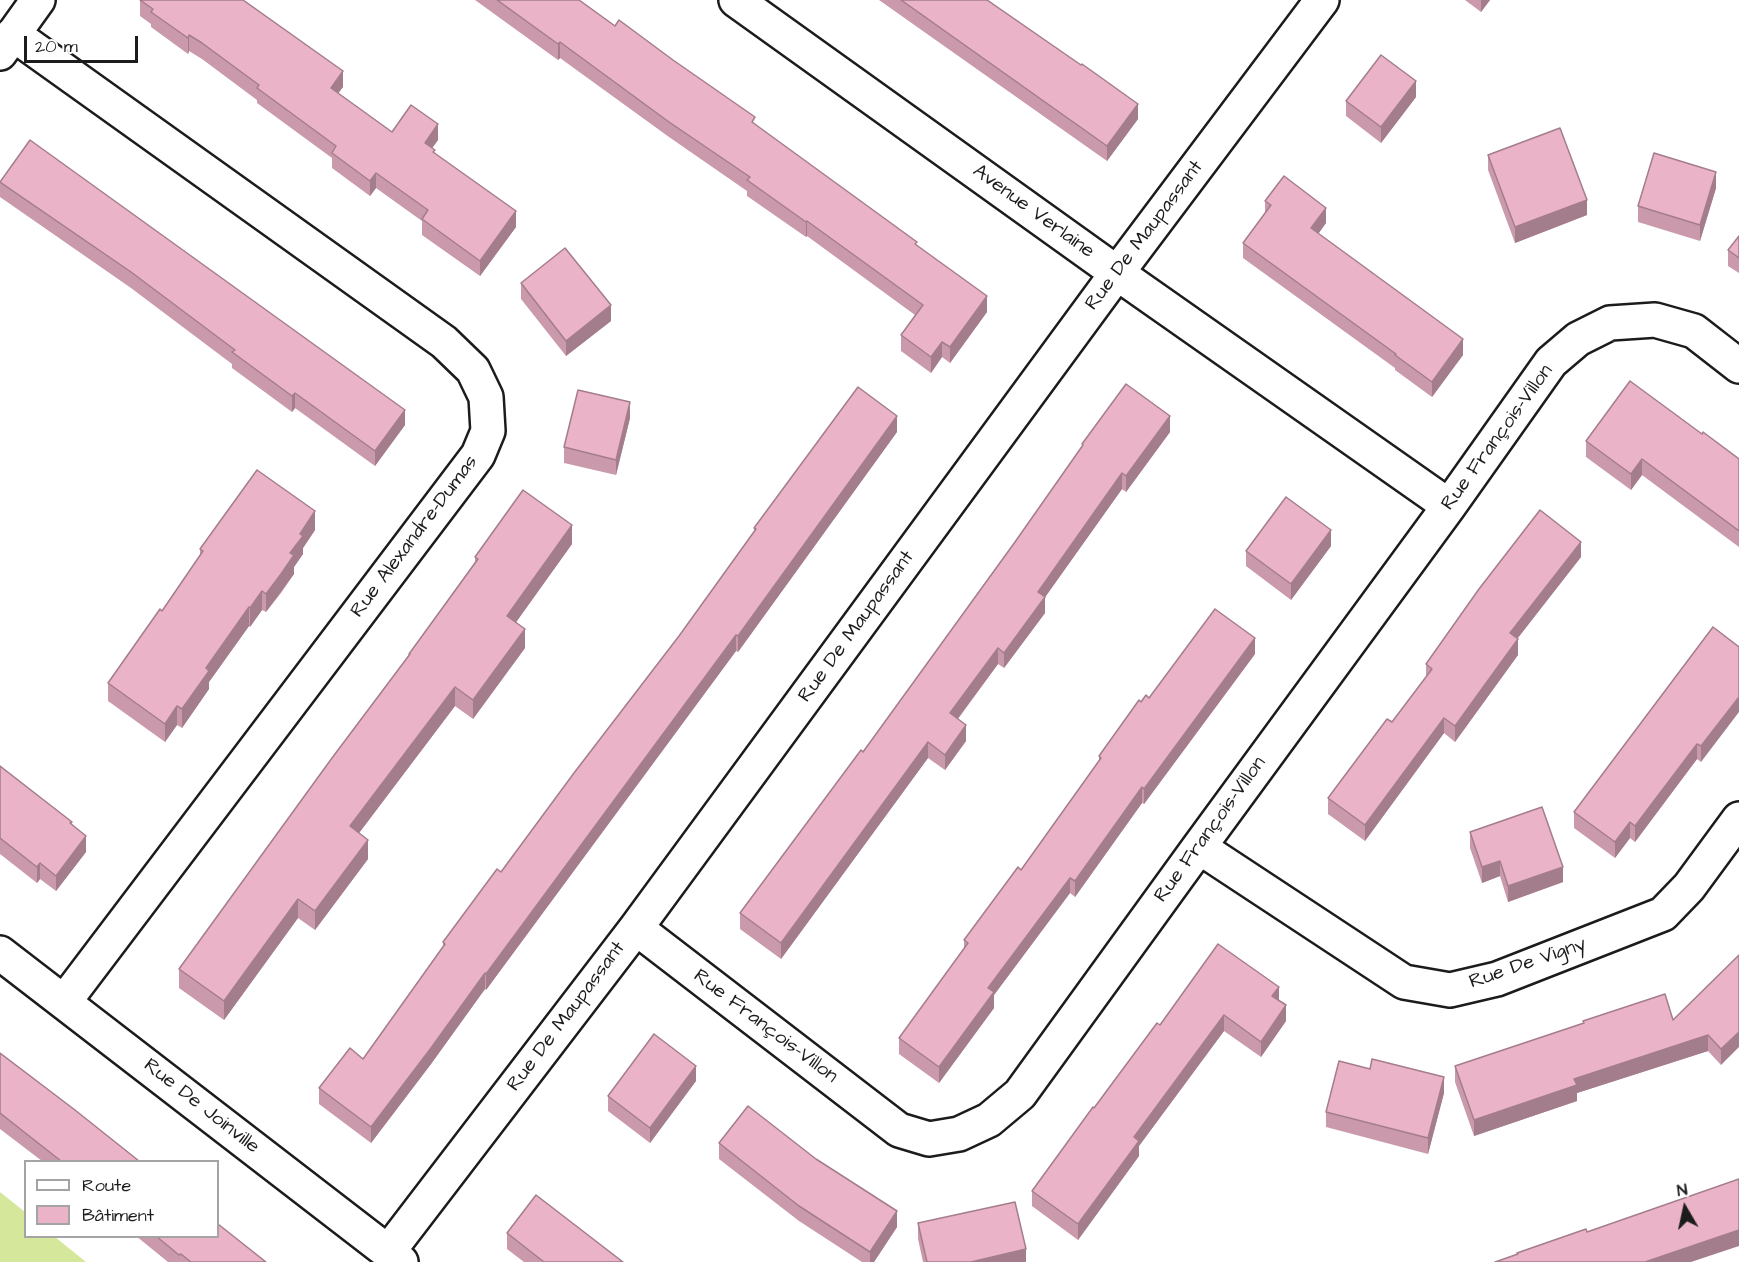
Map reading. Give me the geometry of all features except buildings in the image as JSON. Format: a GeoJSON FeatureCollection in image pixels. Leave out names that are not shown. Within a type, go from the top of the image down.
{"type":"FeatureCollection","features":[{"type":"Feature","properties":{"kind":"street"},"geometry":{"type":"LineString","coordinates":[[7,43],[39,0]]}},
{"type":"Feature","properties":{"kind":"street","name":"Avenue Verlaine"},"geometry":{"type":"LineString","coordinates":[[736,0],[1117,273],[1449,506]]}},
{"type":"Feature","properties":{"kind":"street","name":"Rue De Maupassant"},"geometry":{"type":"LineString","coordinates":[[395,1257],[1117,273],[1323,0]]}},
{"type":"Feature","properties":{"kind":"street","name":"Rue Alexandre-Dumas"},"geometry":{"type":"LineString","coordinates":[[7,43],[444,342],[472,370],[486,397],[488,431],[478,454],[64,1002]]}},
{"type":"Feature","properties":{"kind":"street","name":"Rue François-Villon"},"geometry":{"type":"LineString","coordinates":[[636,928],[899,1130],[929,1139],[959,1134],[989,1120],[1020,1094],[1449,506],[1551,362],[1578,339],[1610,323],[1655,320],[1694,331],[1739,366]]}},
{"type":"Feature","properties":{"kind":"street","name":"Rue De Vigny"},"geometry":{"type":"LineString","coordinates":[[1198,847],[1404,982],[1450,990],[1497,979],[1663,914],[1689,887],[1739,819]]}},
{"type":"Feature","properties":{"kind":"street","name":"Rue De Joinville"},"geometry":{"type":"LineString","coordinates":[[0,953],[395,1257]]}},
{"type":"Feature","properties":{"kind":"green space"},"geometry":{"type":"Polygon","coordinates":[[[0,1192],[24,1211],[24,1238],[56,1238],[86,1262],[0,1262],[0,1192]]]}}]}
